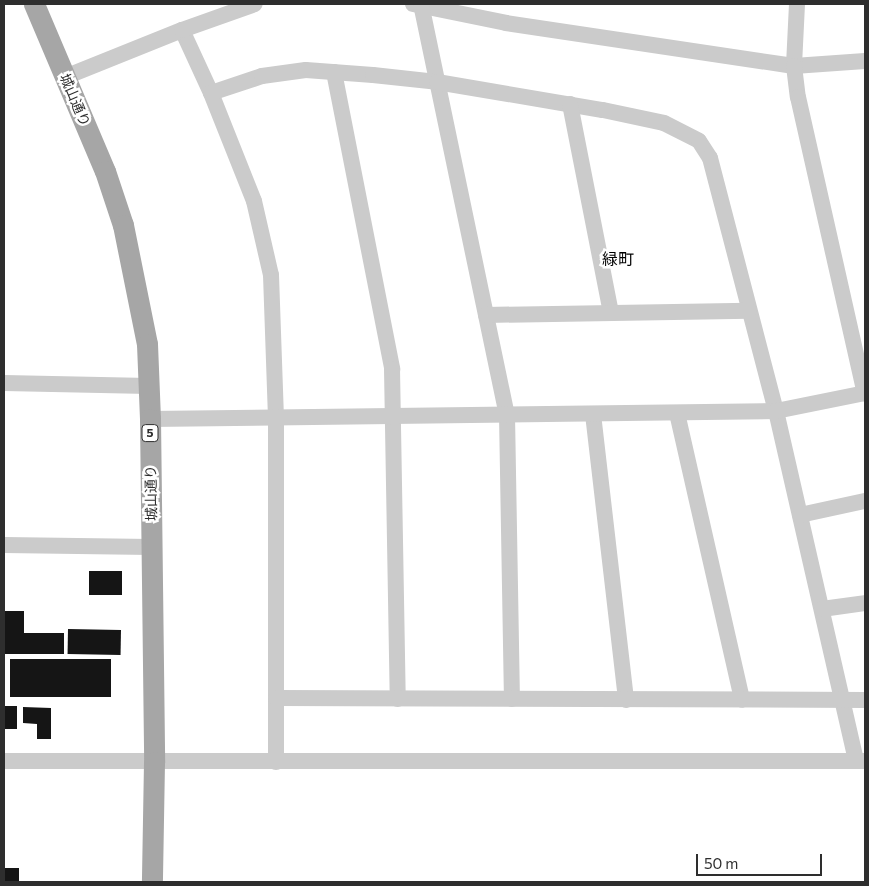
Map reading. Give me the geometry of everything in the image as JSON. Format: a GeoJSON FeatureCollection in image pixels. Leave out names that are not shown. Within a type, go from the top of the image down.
{"type":"FeatureCollection","features":[{"type":"Feature","properties":{"kind":"main road","name":"城山通り"},"geometry":{"type":"LineString","coordinates":[[34,4],[105,171],[124,225],[147,344],[150,419],[154,762],[152,882]]}},
{"type":"Feature","properties":{"kind":"street"},"geometry":{"type":"LineString","coordinates":[[65,77],[182,30],[255,4]]}},
{"type":"Feature","properties":{"kind":"street"},"geometry":{"type":"LineString","coordinates":[[512,700],[507,415],[437,82],[417,4],[506,24],[794,66],[865,61]]}},
{"type":"Feature","properties":{"kind":"street"},"geometry":{"type":"LineString","coordinates":[[150,419],[776,412],[865,393],[798,97],[794,66],[797,4]]}},
{"type":"Feature","properties":{"kind":"street"},"geometry":{"type":"LineString","coordinates":[[182,30],[211,93],[254,201],[271,275],[276,418],[276,762]]}},
{"type":"Feature","properties":{"kind":"street"},"geometry":{"type":"LineString","coordinates":[[4,761],[861,761],[844,700],[776,412],[710,158],[699,142],[664,123],[570,104],[437,82],[306,70],[262,76],[211,93]]}},
{"type":"Feature","properties":{"kind":"street"},"geometry":{"type":"LineString","coordinates":[[334,72],[392,369],[398,699]]}},
{"type":"Feature","properties":{"kind":"street"},"geometry":{"type":"LineString","coordinates":[[570,104],[610,313]]}},
{"type":"Feature","properties":{"kind":"street"},"geometry":{"type":"LineString","coordinates":[[486,315],[750,311]]}},
{"type":"Feature","properties":{"kind":"street"},"geometry":{"type":"LineString","coordinates":[[4,383],[149,386]]}},
{"type":"Feature","properties":{"kind":"street"},"geometry":{"type":"LineString","coordinates":[[677,413],[742,700]]}},
{"type":"Feature","properties":{"kind":"street"},"geometry":{"type":"LineString","coordinates":[[593,414],[626,700]]}},
{"type":"Feature","properties":{"kind":"street"},"geometry":{"type":"LineString","coordinates":[[800,515],[865,501]]}},
{"type":"Feature","properties":{"kind":"street"},"geometry":{"type":"LineString","coordinates":[[4,545],[151,547]]}},
{"type":"Feature","properties":{"kind":"street"},"geometry":{"type":"LineString","coordinates":[[822,608],[865,603]]}},
{"type":"Feature","properties":{"kind":"street"},"geometry":{"type":"LineString","coordinates":[[276,698],[865,700]]}},
{"type":"Feature","properties":{"kind":"building"},"geometry":{"type":"Polygon","coordinates":[[[89,571],[122,571],[122,595],[89,595],[89,571]]]}},
{"type":"Feature","properties":{"kind":"building"},"geometry":{"type":"Polygon","coordinates":[[[4,611],[24,611],[24,633],[64,633],[64,654],[4,654],[4,611]]]}},
{"type":"Feature","properties":{"kind":"building"},"geometry":{"type":"Polygon","coordinates":[[[68,629],[121,630],[121,655],[68,654],[68,629]]]}},
{"type":"Feature","properties":{"kind":"building"},"geometry":{"type":"Polygon","coordinates":[[[10,659],[111,659],[111,697],[10,697],[10,659]]]}},
{"type":"Feature","properties":{"kind":"building"},"geometry":{"type":"Polygon","coordinates":[[[4,706],[17,706],[17,729],[4,729],[4,706]]]}},
{"type":"Feature","properties":{"kind":"building"},"geometry":{"type":"Polygon","coordinates":[[[23,707],[51,708],[51,739],[37,739],[37,724],[23,723],[23,707]]]}},
{"type":"Feature","properties":{"kind":"building"},"geometry":{"type":"Polygon","coordinates":[[[4,868],[19,868],[19,882],[4,882],[4,868]]]}},
{"type":"Feature","properties":{"kind":"district","name":"緑町"},"geometry":{"type":"Point","coordinates":[618,259]}}]}
